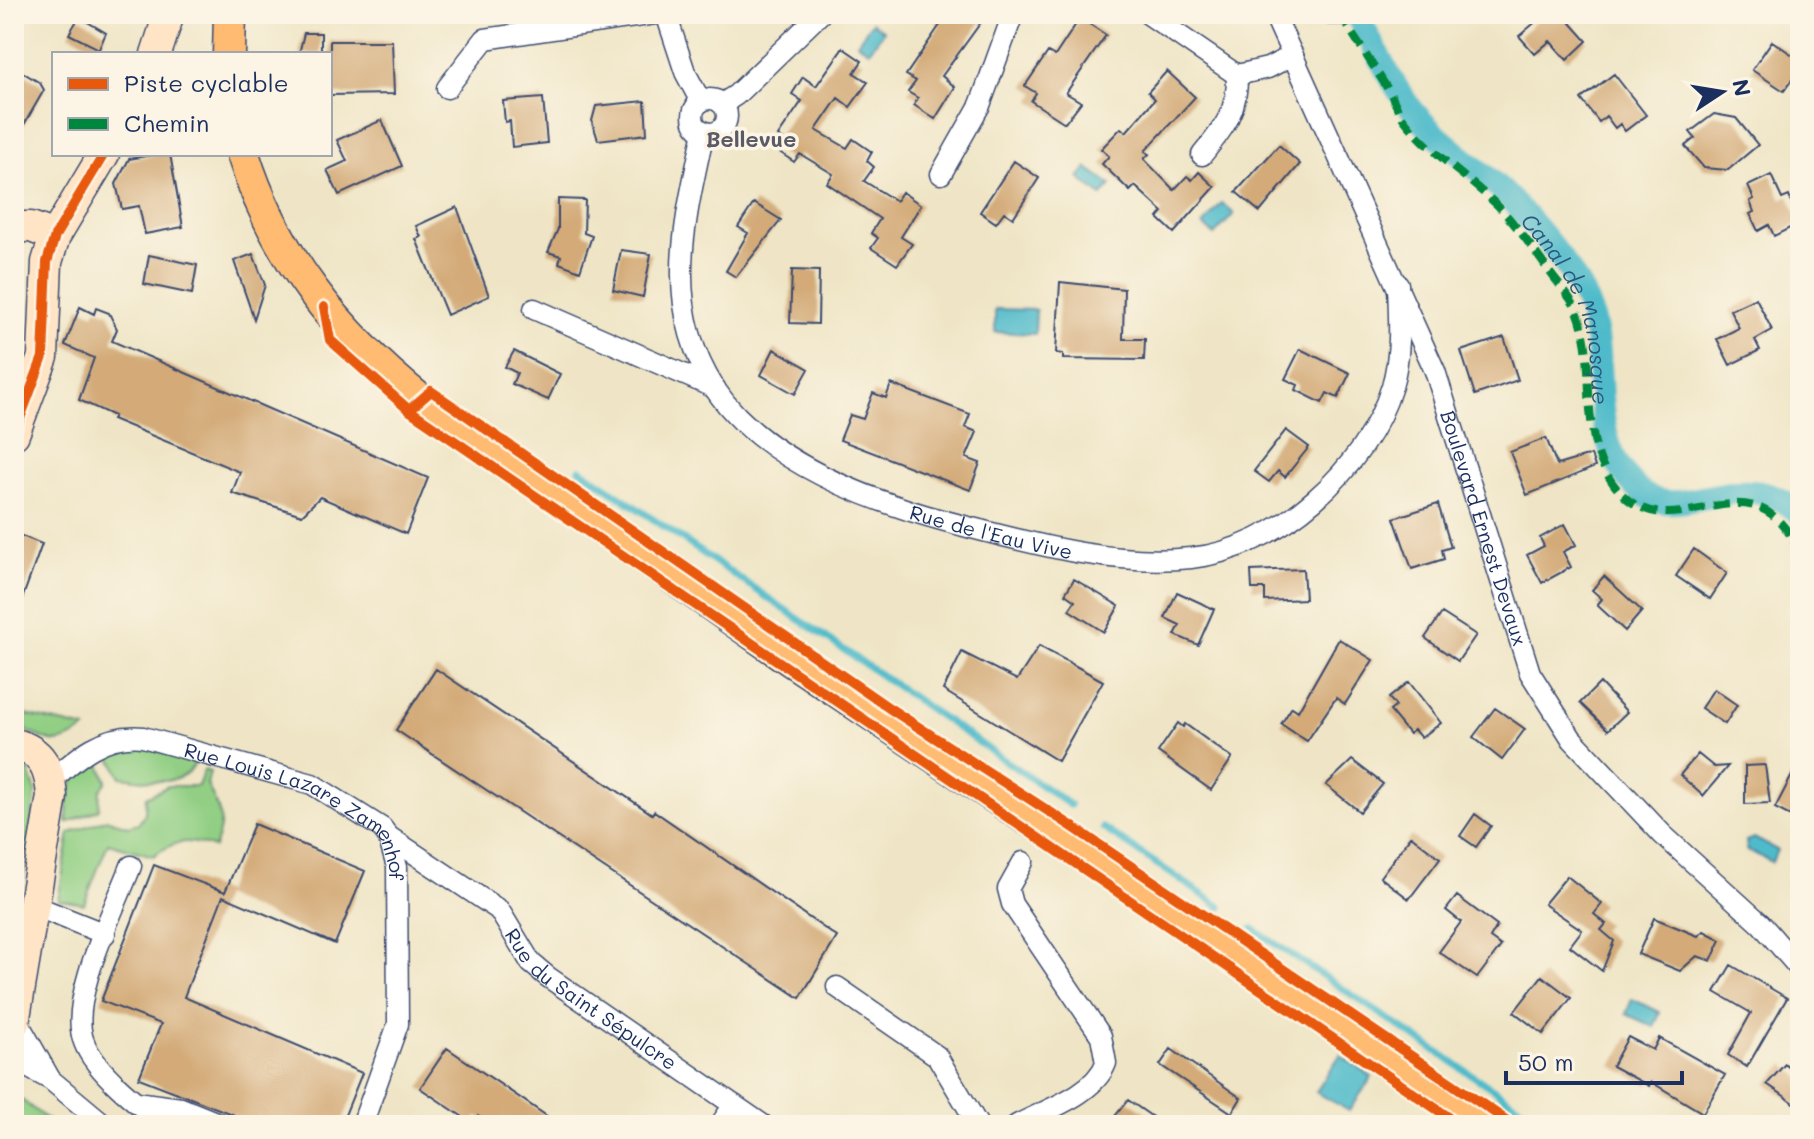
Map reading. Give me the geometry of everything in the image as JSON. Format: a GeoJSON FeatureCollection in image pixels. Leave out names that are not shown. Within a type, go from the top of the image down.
{"type":"FeatureCollection","features":[{"type":"Feature","properties":{"kind":"main road"},"geometry":{"type":"LineString","coordinates":[[229,52],[230,14]]}},
{"type":"Feature","properties":{"kind":"main road"},"geometry":{"type":"LineString","coordinates":[[244,156],[270,221],[306,286],[376,365],[409,391],[782,654],[1484,1125]]}},
{"type":"Feature","properties":{"kind":"street"},"geometry":{"type":"LineString","coordinates":[[157,52],[169,14]]}},
{"type":"Feature","properties":{"kind":"street"},"geometry":{"type":"LineString","coordinates":[[447,88],[485,39],[655,14]]}},
{"type":"Feature","properties":{"kind":"street"},"geometry":{"type":"LineString","coordinates":[[666,14],[685,72],[712,103],[727,113],[726,123],[714,132],[704,131],[696,125],[694,115],[712,103],[736,95],[820,14]]}},
{"type":"Feature","properties":{"kind":"street"},"geometry":{"type":"LineString","coordinates":[[941,174],[980,105],[1013,14]]}},
{"type":"Feature","properties":{"kind":"street"},"geometry":{"type":"LineString","coordinates":[[1148,14],[1237,75],[1268,68],[1293,55]]}},
{"type":"Feature","properties":{"kind":"street","name":"Boulevard Ernest Devaux"},"geometry":{"type":"LineString","coordinates":[[1274,14],[1398,284],[1440,384],[1523,654],[1547,704],[1572,739],[1663,835],[1761,924],[1800,969]]}},
{"type":"Feature","properties":{"kind":"street"},"geometry":{"type":"LineString","coordinates":[[1330,14],[1341,14]]}},
{"type":"Feature","properties":{"kind":"street"},"geometry":{"type":"LineString","coordinates":[[1202,155],[1232,117],[1238,95],[1237,75]]}},
{"type":"Feature","properties":{"kind":"street","name":"Rue de l'Eau Vive"},"geometry":{"type":"LineString","coordinates":[[704,131],[683,238],[679,283],[693,342],[715,388],[756,431],[810,469],[865,497],[1060,550],[1156,560],[1209,555],[1229,550],[1294,515],[1328,486],[1371,432],[1385,404],[1398,361],[1398,284]]}},
{"type":"Feature","properties":{"kind":"street"},"geometry":{"type":"LineString","coordinates":[[14,434],[43,357],[47,262],[55,236],[103,156]]}},
{"type":"Feature","properties":{"kind":"street"},"geometry":{"type":"LineString","coordinates":[[14,227],[31,227],[55,236]]}},
{"type":"Feature","properties":{"kind":"street"},"geometry":{"type":"LineString","coordinates":[[534,309],[715,388]]}},
{"type":"Feature","properties":{"kind":"street","name":"Rue Louis Lazare Zamenhof"},"geometry":{"type":"LineString","coordinates":[[35,760],[82,752],[115,738],[134,736],[218,755],[323,789],[370,818],[388,836],[397,867],[398,993],[395,1040],[362,1125]]}},
{"type":"Feature","properties":{"kind":"street"},"geometry":{"type":"LineString","coordinates":[[35,760],[52,796],[15,1021],[51,1080]]}},
{"type":"Feature","properties":{"kind":"street","name":"Rue du Saint Sépulcre"},"geometry":{"type":"LineString","coordinates":[[388,836],[499,910],[531,963],[548,977],[763,1125]]}},
{"type":"Feature","properties":{"kind":"street"},"geometry":{"type":"LineString","coordinates":[[1017,1125],[1097,1080],[1106,1063],[1107,1051],[1101,1036],[1012,904],[1008,889],[1023,862]]}},
{"type":"Feature","properties":{"kind":"street"},"geometry":{"type":"LineString","coordinates":[[131,866],[83,997],[81,1031],[93,1059],[136,1102],[165,1125]]}},
{"type":"Feature","properties":{"kind":"street"},"geometry":{"type":"LineString","coordinates":[[35,906],[105,934]]}},
{"type":"Feature","properties":{"kind":"street"},"geometry":{"type":"LineString","coordinates":[[837,987],[937,1056],[978,1125]]}},
{"type":"Feature","properties":{"kind":"street"},"geometry":{"type":"LineString","coordinates":[[14,1060],[51,1080],[105,1125]]}},
{"type":"Feature","properties":{"kind":"street"},"geometry":{"type":"LineString","coordinates":[[136,1102],[173,1106],[223,1125]]}},
{"type":"Feature","properties":{"kind":"street"},"geometry":{"type":"LineString","coordinates":[[720,1125],[734,1105]]}},
{"type":"Feature","properties":{"kind":"green space"},"geometry":{"type":"Polygon","coordinates":[[[14,712],[86,729],[64,740],[50,741],[14,727],[14,712]]]}},
{"type":"Feature","properties":{"kind":"green space"},"geometry":{"type":"Polygon","coordinates":[[[136,745],[196,761],[190,770],[173,780],[121,777],[107,750],[136,745]]]}},
{"type":"Feature","properties":{"kind":"green space"},"geometry":{"type":"Polygon","coordinates":[[[97,758],[107,781],[100,791],[99,809],[67,823],[72,785],[80,772],[97,758]]]}},
{"type":"Feature","properties":{"kind":"green space"},"geometry":{"type":"Polygon","coordinates":[[[14,762],[29,771],[36,792],[14,937],[14,762]]]}},
{"type":"Feature","properties":{"kind":"green space"},"geometry":{"type":"Polygon","coordinates":[[[204,770],[210,772],[207,784],[220,815],[220,829],[214,848],[182,842],[153,856],[108,843],[84,904],[58,900],[70,833],[106,819],[128,826],[139,823],[145,813],[146,797],[168,786],[198,786],[204,770]]]}},
{"type":"Feature","properties":{"kind":"green space"},"geometry":{"type":"Polygon","coordinates":[[[14,1094],[54,1125],[14,1125],[14,1094]]]}},
{"type":"Feature","properties":{"kind":"water"},"geometry":{"type":"Polygon","coordinates":[[[872,22],[884,31],[869,51],[857,43],[872,22]]]}},
{"type":"Feature","properties":{"kind":"water"},"geometry":{"type":"Polygon","coordinates":[[[1088,168],[1111,185],[1102,196],[1079,178],[1088,168]]]}},
{"type":"Feature","properties":{"kind":"water"},"geometry":{"type":"Polygon","coordinates":[[[1222,203],[1234,214],[1214,235],[1203,225],[1222,203]]]}},
{"type":"Feature","properties":{"kind":"water"},"geometry":{"type":"Polygon","coordinates":[[[995,309],[1036,310],[1035,334],[995,332],[995,309]]]}},
{"type":"Feature","properties":{"kind":"water"},"geometry":{"type":"Polygon","coordinates":[[[1754,838],[1777,850],[1772,862],[1747,850],[1746,841],[1754,838]]]}},
{"type":"Feature","properties":{"kind":"water"},"geometry":{"type":"Polygon","coordinates":[[[1632,999],[1660,1012],[1654,1027],[1626,1014],[1632,999]]]}},
{"type":"Feature","properties":{"kind":"water"},"geometry":{"type":"Polygon","coordinates":[[[1340,1055],[1372,1077],[1349,1111],[1316,1092],[1340,1055]]]}},
{"type":"Feature","properties":{"kind":"building"},"geometry":{"type":"Polygon","coordinates":[[[927,14],[987,14],[942,76],[955,87],[935,119],[914,105],[918,98],[908,92],[916,81],[906,75],[940,25],[927,14]]]}},
{"type":"Feature","properties":{"kind":"building"},"geometry":{"type":"Polygon","coordinates":[[[1545,14],[1563,14],[1587,41],[1567,60],[1550,41],[1535,54],[1519,36],[1545,14]]]}},
{"type":"Feature","properties":{"kind":"building"},"geometry":{"type":"Polygon","coordinates":[[[79,17],[106,33],[99,49],[69,34],[79,17]]]}},
{"type":"Feature","properties":{"kind":"building"},"geometry":{"type":"Polygon","coordinates":[[[1080,18],[1106,35],[1066,93],[1081,102],[1065,123],[1031,101],[1036,93],[1025,86],[1048,52],[1055,56],[1080,18]]]}},
{"type":"Feature","properties":{"kind":"building"},"geometry":{"type":"Polygon","coordinates":[[[304,33],[321,33],[321,52],[299,52],[304,33]]]}},
{"type":"Feature","properties":{"kind":"building"},"geometry":{"type":"Polygon","coordinates":[[[330,41],[392,41],[394,94],[332,95],[330,41]]]}},
{"type":"Feature","properties":{"kind":"building"},"geometry":{"type":"Polygon","coordinates":[[[1772,41],[1800,60],[1800,68],[1784,91],[1752,70],[1772,41]]]}},
{"type":"Feature","properties":{"kind":"building"},"geometry":{"type":"Polygon","coordinates":[[[843,48],[862,61],[854,73],[868,82],[850,107],[838,98],[816,130],[847,148],[853,139],[872,152],[867,161],[874,167],[864,181],[896,201],[902,192],[921,205],[901,237],[912,244],[897,265],[871,248],[878,238],[871,233],[880,219],[827,183],[833,174],[800,154],[794,162],[778,151],[785,141],[778,136],[802,101],[792,94],[803,77],[816,86],[843,48]]]}},
{"type":"Feature","properties":{"kind":"building"},"geometry":{"type":"Polygon","coordinates":[[[14,67],[40,83],[44,90],[14,142],[14,67]]]}},
{"type":"Feature","properties":{"kind":"building"},"geometry":{"type":"Polygon","coordinates":[[[1167,71],[1195,97],[1145,151],[1149,154],[1144,159],[1174,190],[1187,176],[1192,180],[1199,172],[1215,187],[1174,233],[1158,218],[1163,212],[1135,186],[1130,191],[1102,164],[1109,156],[1101,149],[1121,128],[1126,132],[1155,99],[1148,92],[1167,71]]]}},
{"type":"Feature","properties":{"kind":"building"},"geometry":{"type":"Polygon","coordinates":[[[1614,74],[1646,115],[1625,131],[1620,124],[1615,128],[1606,116],[1599,122],[1581,99],[1614,74]]]}},
{"type":"Feature","properties":{"kind":"building"},"geometry":{"type":"Polygon","coordinates":[[[543,98],[547,143],[512,147],[510,121],[505,122],[503,101],[543,98]]]}},
{"type":"Feature","properties":{"kind":"building"},"geometry":{"type":"Polygon","coordinates":[[[645,101],[647,134],[598,140],[592,121],[596,106],[645,101]]]}},
{"type":"Feature","properties":{"kind":"building"},"geometry":{"type":"Polygon","coordinates":[[[1714,114],[1736,118],[1758,145],[1728,170],[1704,168],[1685,146],[1695,138],[1690,132],[1714,114]]]}},
{"type":"Feature","properties":{"kind":"building"},"geometry":{"type":"Polygon","coordinates":[[[382,120],[402,166],[339,195],[327,170],[347,161],[337,140],[382,120]]]}},
{"type":"Feature","properties":{"kind":"building"},"geometry":{"type":"Polygon","coordinates":[[[1279,145],[1300,164],[1260,212],[1236,192],[1279,145]]]}},
{"type":"Feature","properties":{"kind":"building"},"geometry":{"type":"Polygon","coordinates":[[[170,156],[183,227],[145,234],[139,206],[122,209],[116,184],[129,159],[170,156]]]}},
{"type":"Feature","properties":{"kind":"building"},"geometry":{"type":"Polygon","coordinates":[[[1014,161],[1039,178],[1013,218],[1004,212],[996,223],[980,212],[1014,161]]]}},
{"type":"Feature","properties":{"kind":"building"},"geometry":{"type":"Polygon","coordinates":[[[1771,175],[1782,199],[1789,196],[1800,223],[1774,236],[1769,225],[1758,231],[1750,214],[1754,212],[1750,201],[1754,199],[1748,186],[1771,175]]]}},
{"type":"Feature","properties":{"kind":"building"},"geometry":{"type":"Polygon","coordinates":[[[558,199],[585,200],[584,233],[592,236],[580,271],[559,263],[561,256],[548,252],[558,229],[558,199]]]}},
{"type":"Feature","properties":{"kind":"building"},"geometry":{"type":"Polygon","coordinates":[[[754,203],[781,220],[736,277],[726,271],[748,233],[738,227],[754,203]]]}},
{"type":"Feature","properties":{"kind":"building"},"geometry":{"type":"Polygon","coordinates":[[[457,207],[489,296],[447,315],[416,239],[421,237],[416,226],[457,207]]]}},
{"type":"Feature","properties":{"kind":"building"},"geometry":{"type":"Polygon","coordinates":[[[621,250],[651,254],[643,297],[613,290],[621,250]]]}},
{"type":"Feature","properties":{"kind":"building"},"geometry":{"type":"Polygon","coordinates":[[[253,254],[265,285],[254,319],[234,261],[253,254]]]}},
{"type":"Feature","properties":{"kind":"building"},"geometry":{"type":"Polygon","coordinates":[[[149,255],[197,265],[192,294],[144,284],[149,255]]]}},
{"type":"Feature","properties":{"kind":"building"},"geometry":{"type":"Polygon","coordinates":[[[792,270],[819,271],[818,324],[790,323],[792,270]]]}},
{"type":"Feature","properties":{"kind":"building"},"geometry":{"type":"Polygon","coordinates":[[[1060,282],[1124,289],[1123,339],[1145,339],[1144,360],[1063,359],[1063,354],[1056,353],[1060,282]]]}},
{"type":"Feature","properties":{"kind":"building"},"geometry":{"type":"Polygon","coordinates":[[[1756,298],[1772,330],[1755,340],[1760,350],[1730,365],[1717,339],[1739,328],[1730,310],[1756,298]]]}},
{"type":"Feature","properties":{"kind":"building"},"geometry":{"type":"Polygon","coordinates":[[[80,307],[94,314],[96,308],[109,313],[117,329],[112,341],[428,478],[406,534],[320,497],[302,515],[232,493],[240,472],[112,419],[114,416],[79,400],[94,358],[65,345],[80,307]]]}},
{"type":"Feature","properties":{"kind":"building"},"geometry":{"type":"Polygon","coordinates":[[[1504,337],[1518,380],[1475,395],[1461,351],[1504,337]]]}},
{"type":"Feature","properties":{"kind":"building"},"geometry":{"type":"Polygon","coordinates":[[[774,349],[809,369],[795,394],[761,375],[774,349]]]}},
{"type":"Feature","properties":{"kind":"building"},"geometry":{"type":"Polygon","coordinates":[[[1300,349],[1350,373],[1338,398],[1327,393],[1322,403],[1296,390],[1298,385],[1285,379],[1300,349]]]}},
{"type":"Feature","properties":{"kind":"building"},"geometry":{"type":"Polygon","coordinates":[[[514,351],[560,374],[548,400],[512,384],[517,373],[505,367],[514,351]]]}},
{"type":"Feature","properties":{"kind":"building"},"geometry":{"type":"Polygon","coordinates":[[[891,384],[970,414],[965,427],[977,432],[966,458],[980,463],[970,490],[840,440],[850,415],[863,419],[873,393],[886,398],[891,384]]]}},
{"type":"Feature","properties":{"kind":"building"},"geometry":{"type":"Polygon","coordinates":[[[1286,430],[1309,447],[1285,477],[1278,471],[1269,482],[1254,471],[1286,430]]]}},
{"type":"Feature","properties":{"kind":"building"},"geometry":{"type":"Polygon","coordinates":[[[1546,438],[1557,465],[1591,455],[1595,467],[1527,495],[1510,452],[1546,438]]]}},
{"type":"Feature","properties":{"kind":"building"},"geometry":{"type":"Polygon","coordinates":[[[1438,504],[1451,547],[1442,550],[1444,559],[1412,569],[1394,518],[1438,504]]]}},
{"type":"Feature","properties":{"kind":"building"},"geometry":{"type":"Polygon","coordinates":[[[1565,524],[1576,545],[1563,552],[1571,567],[1542,583],[1527,555],[1544,546],[1540,538],[1565,524]]]}},
{"type":"Feature","properties":{"kind":"building"},"geometry":{"type":"Polygon","coordinates":[[[14,533],[42,544],[17,613],[14,613],[14,533]]]}},
{"type":"Feature","properties":{"kind":"building"},"geometry":{"type":"Polygon","coordinates":[[[1694,549],[1727,573],[1710,599],[1676,576],[1694,549]]]}},
{"type":"Feature","properties":{"kind":"building"},"geometry":{"type":"Polygon","coordinates":[[[1303,569],[1305,599],[1265,601],[1265,589],[1252,589],[1251,571],[1303,569]]]}},
{"type":"Feature","properties":{"kind":"building"},"geometry":{"type":"Polygon","coordinates":[[[1604,576],[1642,611],[1625,631],[1597,605],[1602,599],[1592,590],[1604,576]]]}},
{"type":"Feature","properties":{"kind":"building"},"geometry":{"type":"Polygon","coordinates":[[[1074,579],[1119,606],[1104,632],[1069,610],[1075,601],[1065,594],[1074,579]]]}},
{"type":"Feature","properties":{"kind":"building"},"geometry":{"type":"Polygon","coordinates":[[[1177,592],[1214,609],[1198,645],[1175,635],[1180,625],[1165,618],[1177,592]]]}},
{"type":"Feature","properties":{"kind":"building"},"geometry":{"type":"Polygon","coordinates":[[[1442,613],[1476,635],[1458,661],[1425,638],[1442,613]]]}},
{"type":"Feature","properties":{"kind":"building"},"geometry":{"type":"Polygon","coordinates":[[[1339,639],[1373,660],[1345,704],[1336,698],[1307,741],[1281,724],[1292,707],[1298,711],[1339,639]]]}},
{"type":"Feature","properties":{"kind":"building"},"geometry":{"type":"Polygon","coordinates":[[[1039,646],[1103,681],[1058,761],[943,690],[962,652],[1017,680],[1039,646]]]}},
{"type":"Feature","properties":{"kind":"building"},"geometry":{"type":"Polygon","coordinates":[[[436,669],[652,814],[654,811],[837,937],[800,998],[396,730],[436,669]]]}},
{"type":"Feature","properties":{"kind":"building"},"geometry":{"type":"Polygon","coordinates":[[[1409,682],[1441,723],[1421,738],[1414,730],[1409,734],[1390,711],[1396,706],[1389,698],[1409,682]]]}},
{"type":"Feature","properties":{"kind":"building"},"geometry":{"type":"Polygon","coordinates":[[[1600,683],[1627,712],[1608,730],[1580,703],[1600,683]]]}},
{"type":"Feature","properties":{"kind":"building"},"geometry":{"type":"Polygon","coordinates":[[[1714,689],[1737,705],[1725,724],[1701,708],[1714,689]]]}},
{"type":"Feature","properties":{"kind":"building"},"geometry":{"type":"Polygon","coordinates":[[[1495,708],[1525,729],[1502,760],[1473,737],[1495,708]]]}},
{"type":"Feature","properties":{"kind":"building"},"geometry":{"type":"Polygon","coordinates":[[[1178,723],[1183,727],[1185,724],[1232,758],[1211,790],[1158,752],[1178,723]]]}},
{"type":"Feature","properties":{"kind":"building"},"geometry":{"type":"Polygon","coordinates":[[[1698,754],[1714,767],[1728,766],[1703,796],[1680,775],[1698,754]]]}},
{"type":"Feature","properties":{"kind":"building"},"geometry":{"type":"Polygon","coordinates":[[[1352,760],[1383,784],[1360,812],[1326,785],[1352,760]]]}},
{"type":"Feature","properties":{"kind":"building"},"geometry":{"type":"Polygon","coordinates":[[[1800,760],[1800,821],[1775,808],[1800,760]]]}},
{"type":"Feature","properties":{"kind":"building"},"geometry":{"type":"Polygon","coordinates":[[[1765,765],[1770,803],[1745,804],[1745,766],[1765,765]]]}},
{"type":"Feature","properties":{"kind":"building"},"geometry":{"type":"Polygon","coordinates":[[[1475,814],[1491,826],[1476,847],[1460,836],[1475,814]]]}},
{"type":"Feature","properties":{"kind":"building"},"geometry":{"type":"Polygon","coordinates":[[[254,824],[365,871],[335,944],[223,896],[184,997],[362,1073],[341,1125],[260,1125],[139,1078],[161,1024],[101,1001],[154,865],[225,892],[254,824]]]}},
{"type":"Feature","properties":{"kind":"building"},"geometry":{"type":"Polygon","coordinates":[[[1411,836],[1440,858],[1409,899],[1380,877],[1411,836]]]}},
{"type":"Feature","properties":{"kind":"building"},"geometry":{"type":"Polygon","coordinates":[[[1567,876],[1602,904],[1594,914],[1606,924],[1601,930],[1614,941],[1602,971],[1570,946],[1582,930],[1544,904],[1567,876]]]}},
{"type":"Feature","properties":{"kind":"building"},"geometry":{"type":"Polygon","coordinates":[[[1457,896],[1497,926],[1490,938],[1501,946],[1477,978],[1439,952],[1461,922],[1446,910],[1457,896]]]}},
{"type":"Feature","properties":{"kind":"building"},"geometry":{"type":"Polygon","coordinates":[[[1654,918],[1698,936],[1704,931],[1721,940],[1711,961],[1697,956],[1680,971],[1638,954],[1654,918]]]}},
{"type":"Feature","properties":{"kind":"building"},"geometry":{"type":"Polygon","coordinates":[[[1731,965],[1787,998],[1747,1067],[1728,1055],[1751,1013],[1715,992],[1731,965]]]}},
{"type":"Feature","properties":{"kind":"building"},"geometry":{"type":"Polygon","coordinates":[[[1542,976],[1571,998],[1543,1034],[1514,1012],[1542,976]]]}},
{"type":"Feature","properties":{"kind":"building"},"geometry":{"type":"Polygon","coordinates":[[[1628,1037],[1653,1050],[1659,1038],[1725,1075],[1703,1113],[1651,1082],[1649,1086],[1612,1066],[1628,1037]]]}},
{"type":"Feature","properties":{"kind":"building"},"geometry":{"type":"Polygon","coordinates":[[[447,1048],[560,1125],[491,1125],[478,1116],[472,1123],[420,1088],[447,1048]]]}},
{"type":"Feature","properties":{"kind":"building"},"geometry":{"type":"Polygon","coordinates":[[[1171,1049],[1241,1098],[1232,1113],[1160,1065],[1171,1049]]]}},
{"type":"Feature","properties":{"kind":"building"},"geometry":{"type":"Polygon","coordinates":[[[1785,1064],[1800,1077],[1800,1107],[1767,1084],[1785,1064]]]}},
{"type":"Feature","properties":{"kind":"building"},"geometry":{"type":"Polygon","coordinates":[[[1128,1100],[1164,1125],[1108,1125],[1128,1100]]]}},
{"type":"Feature","properties":{"kind":"waterway","name":"Canal de Manosque"},"geometry":{"type":"LineString","coordinates":[[1356,14],[1391,78],[1415,113],[1512,202],[1546,239],[1575,280],[1592,319],[1604,424],[1610,448],[1622,471],[1641,492],[1657,500],[1675,502],[1736,492],[1757,493],[1779,499],[1800,514]]}},
{"type":"Feature","properties":{"kind":"waterway"},"geometry":{"type":"LineString","coordinates":[[580,469],[901,689]]}},
{"type":"Feature","properties":{"kind":"waterway"},"geometry":{"type":"LineString","coordinates":[[905,692],[1070,805]]}},
{"type":"Feature","properties":{"kind":"waterway"},"geometry":{"type":"LineString","coordinates":[[1103,828],[1221,907]]}},
{"type":"Feature","properties":{"kind":"waterway"},"geometry":{"type":"LineString","coordinates":[[1253,929],[1547,1125]]}},
{"type":"Feature","properties":{"kind":"marked path"},"geometry":{"type":"LineString","coordinates":[[1340,14],[1403,118],[1436,153],[1503,212],[1524,236],[1577,311],[1587,353],[1594,441],[1612,482],[1635,504],[1659,513],[1734,504],[1758,507],[1780,522],[1800,554]]}},
{"type":"Feature","properties":{"kind":"cycle path"},"geometry":{"type":"LineString","coordinates":[[14,434],[43,357],[47,262],[55,236],[103,156]]}},
{"type":"Feature","properties":{"kind":"cycle path"},"geometry":{"type":"LineString","coordinates":[[324,307],[330,340],[409,410],[1460,1125]]}},
{"type":"Feature","properties":{"kind":"cycle path"},"geometry":{"type":"LineString","coordinates":[[409,410],[431,391],[889,708],[1073,827],[1513,1125]]}},
{"type":"Feature","properties":{"kind":"district","name":"Bellevue"},"geometry":{"type":"Point","coordinates":[751,138]}}]}
